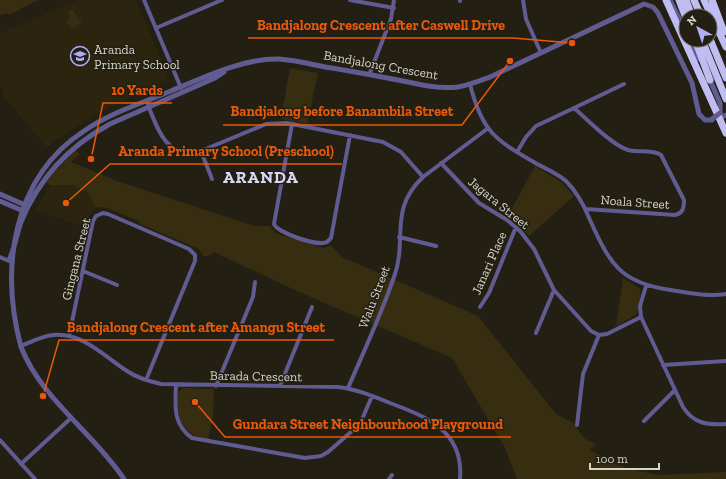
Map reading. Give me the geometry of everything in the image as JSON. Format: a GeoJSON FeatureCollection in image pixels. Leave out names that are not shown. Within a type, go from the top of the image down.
{"type":"FeatureCollection","features":[{"type":"Feature","properties":{"kind":"highway"},"geometry":{"type":"LineString","coordinates":[[666,0],[726,133]]}},
{"type":"Feature","properties":{"kind":"highway"},"geometry":{"type":"LineString","coordinates":[[706,0],[726,47]]}},
{"type":"Feature","properties":{"kind":"highway"},"geometry":{"type":"LineString","coordinates":[[712,0],[726,37]]}},
{"type":"Feature","properties":{"kind":"highway"},"geometry":{"type":"LineString","coordinates":[[698,48],[710,80]]}},
{"type":"Feature","properties":{"kind":"highway"},"geometry":{"type":"LineString","coordinates":[[705,48],[726,99]]}},
{"type":"Feature","properties":{"kind":"highway"},"geometry":{"type":"LineString","coordinates":[[714,48],[726,78]]}},
{"type":"Feature","properties":{"kind":"street"},"geometry":{"type":"LineString","coordinates":[[144,0],[182,89]]}},
{"type":"Feature","properties":{"kind":"street"},"geometry":{"type":"LineString","coordinates":[[156,28],[222,0]]}},
{"type":"Feature","properties":{"kind":"street"},"geometry":{"type":"LineString","coordinates":[[350,0],[394,8]]}},
{"type":"Feature","properties":{"kind":"street"},"geometry":{"type":"LineString","coordinates":[[369,75],[394,8],[394,0]]}},
{"type":"Feature","properties":{"kind":"street"},"geometry":{"type":"LineString","coordinates":[[523,0],[526,19],[541,53]]}},
{"type":"Feature","properties":{"kind":"street"},"geometry":{"type":"LineString","coordinates":[[670,0],[678,16]]}},
{"type":"Feature","properties":{"kind":"street","name":"Bandjalong Crescent"},"geometry":{"type":"LineString","coordinates":[[124,479],[44,387],[21,346],[10,302],[9,246],[22,204],[37,178],[48,163],[56,154],[85,130],[102,120],[146,101],[215,78],[228,70],[260,60],[281,59],[438,87],[470,84],[490,77],[640,5],[650,5],[658,13],[692,83],[699,114],[704,119],[712,120],[723,115]]}},
{"type":"Feature","properties":{"kind":"street"},"geometry":{"type":"LineString","coordinates":[[694,48],[720,103],[723,115]]}},
{"type":"Feature","properties":{"kind":"street"},"geometry":{"type":"LineString","coordinates":[[470,84],[476,106],[487,128],[501,143],[566,181],[579,197],[586,209],[602,246],[614,265],[627,276],[646,286],[703,294],[726,294]]}},
{"type":"Feature","properties":{"kind":"street"},"geometry":{"type":"LineString","coordinates":[[517,152],[526,137],[536,126],[624,84]]}},
{"type":"Feature","properties":{"kind":"street","name":"Bandjalong Crescent"},"geometry":{"type":"LineString","coordinates":[[9,261],[28,206],[53,168],[62,159],[94,132],[148,107],[182,89]]}},
{"type":"Feature","properties":{"kind":"street"},"geometry":{"type":"LineString","coordinates":[[146,101],[160,134],[170,146],[187,153],[201,151],[266,124],[292,124],[383,142],[392,146],[409,159],[423,177]]}},
{"type":"Feature","properties":{"kind":"street","name":"Noala Street"},"geometry":{"type":"LineString","coordinates":[[574,108],[622,147],[634,151],[656,152],[661,155],[684,200],[684,207],[681,213],[675,215],[586,209]]}},
{"type":"Feature","properties":{"kind":"street"},"geometry":{"type":"LineString","coordinates":[[292,124],[274,224],[281,232],[318,244],[327,242],[331,238],[350,135]]}},
{"type":"Feature","properties":{"kind":"street","name":"Walu Street"},"geometry":{"type":"LineString","coordinates":[[348,388],[394,278],[398,262],[401,213],[404,202],[412,188],[423,177],[487,128]]}},
{"type":"Feature","properties":{"kind":"street"},"geometry":{"type":"LineString","coordinates":[[201,151],[212,179]]}},
{"type":"Feature","properties":{"kind":"street","name":"Jagara Street"},"geometry":{"type":"LineString","coordinates":[[441,163],[479,203],[516,227],[534,249],[554,290],[591,331],[599,335]]}},
{"type":"Feature","properties":{"kind":"street"},"geometry":{"type":"LineString","coordinates":[[0,194],[28,206]]}},
{"type":"Feature","properties":{"kind":"street"},"geometry":{"type":"LineString","coordinates":[[0,201],[26,212]]}},
{"type":"Feature","properties":{"kind":"street","name":"Gingana Street"},"geometry":{"type":"LineString","coordinates":[[69,336],[94,219],[99,214],[103,213],[193,251],[195,261],[146,380]]}},
{"type":"Feature","properties":{"kind":"street","name":"Janari Place"},"geometry":{"type":"LineString","coordinates":[[480,307],[489,293],[516,227]]}},
{"type":"Feature","properties":{"kind":"street"},"geometry":{"type":"LineString","coordinates":[[399,237],[436,246]]}},
{"type":"Feature","properties":{"kind":"street"},"geometry":{"type":"LineString","coordinates":[[0,257],[9,261]]}},
{"type":"Feature","properties":{"kind":"street"},"geometry":{"type":"LineString","coordinates":[[83,271],[117,285]]}},
{"type":"Feature","properties":{"kind":"street"},"geometry":{"type":"LineString","coordinates":[[216,386],[252,297],[255,282]]}},
{"type":"Feature","properties":{"kind":"street"},"geometry":{"type":"LineString","coordinates":[[646,286],[640,306],[641,317],[683,407],[693,418],[707,424],[726,424]]}},
{"type":"Feature","properties":{"kind":"street"},"geometry":{"type":"LineString","coordinates":[[536,333],[554,290]]}},
{"type":"Feature","properties":{"kind":"street"},"geometry":{"type":"LineString","coordinates":[[280,386],[312,307]]}},
{"type":"Feature","properties":{"kind":"street"},"geometry":{"type":"LineString","coordinates":[[577,425],[582,379],[599,335],[607,334],[641,317]]}},
{"type":"Feature","properties":{"kind":"street","name":"Barada Crescent"},"geometry":{"type":"LineString","coordinates":[[21,346],[53,335],[69,336],[85,342],[127,371],[146,380],[176,385],[348,388],[420,414],[438,425],[449,437],[457,451],[460,461],[460,479]]}},
{"type":"Feature","properties":{"kind":"street"},"geometry":{"type":"LineString","coordinates":[[664,365],[726,361]]}},
{"type":"Feature","properties":{"kind":"street"},"geometry":{"type":"LineString","coordinates":[[176,385],[177,420],[182,429],[192,438],[305,458],[313,458],[328,452],[360,424],[372,396]]}},
{"type":"Feature","properties":{"kind":"street"},"geometry":{"type":"LineString","coordinates":[[644,421],[675,390]]}},
{"type":"Feature","properties":{"kind":"street"},"geometry":{"type":"LineString","coordinates":[[21,464],[71,418]]}},
{"type":"Feature","properties":{"kind":"street"},"geometry":{"type":"LineString","coordinates":[[0,440],[34,479]]}},
{"type":"Feature","properties":{"kind":"street"},"geometry":{"type":"LineString","coordinates":[[389,479],[392,475]]}},
{"type":"Feature","properties":{"kind":"shaded area"},"geometry":{"type":"Polygon","coordinates":[[[0,0],[38,0],[9,15],[8,13],[0,15],[0,0]]]}},
{"type":"Feature","properties":{"kind":"shaded area","name":"Aranda Primary School"},"geometry":{"type":"Polygon","coordinates":[[[79,0],[136,0],[169,80],[107,109],[87,120],[46,147],[5,98],[0,84],[0,33],[79,0]]]}},
{"type":"Feature","properties":{"kind":"shaded area"},"geometry":{"type":"Polygon","coordinates":[[[72,9],[82,22],[73,29],[66,22],[70,17],[67,13],[72,9]]]}},
{"type":"Feature","properties":{"kind":"shaded area"},"geometry":{"type":"Polygon","coordinates":[[[290,68],[318,73],[307,124],[281,119],[290,68]]]}},
{"type":"Feature","properties":{"kind":"shaded area"},"geometry":{"type":"Polygon","coordinates":[[[75,151],[80,154],[71,162],[117,181],[254,226],[270,226],[275,233],[320,247],[325,248],[331,245],[342,257],[478,316],[556,414],[572,422],[585,439],[596,444],[590,450],[625,468],[658,475],[726,472],[726,479],[517,479],[505,448],[452,358],[297,291],[214,252],[208,256],[203,256],[199,249],[140,224],[139,221],[104,207],[95,208],[88,192],[72,185],[50,185],[45,182],[75,151]]]}},
{"type":"Feature","properties":{"kind":"shaded area"},"geometry":{"type":"Polygon","coordinates":[[[535,166],[561,182],[574,196],[529,236],[517,224],[507,217],[535,166]]]}},
{"type":"Feature","properties":{"kind":"shaded area"},"geometry":{"type":"Polygon","coordinates":[[[50,185],[72,185],[88,192],[95,208],[89,217],[85,228],[36,210],[50,185]]]}},
{"type":"Feature","properties":{"kind":"shaded area"},"geometry":{"type":"Polygon","coordinates":[[[623,278],[639,288],[641,291],[637,314],[616,326],[623,278]]]}},
{"type":"Feature","properties":{"kind":"shaded area"},"geometry":{"type":"Polygon","coordinates":[[[183,388],[214,389],[213,416],[208,440],[191,433],[182,424],[178,410],[178,392],[183,388]]]}},
{"type":"Feature","properties":{"kind":"place","name":"Bandjalong Crescent after Caswell Drive"},"geometry":{"type":"Point","coordinates":[572,43]}},
{"type":"Feature","properties":{"kind":"place","name":"Aranda Primary School"},"geometry":{"type":"Point","coordinates":[80,56]}},
{"type":"Feature","properties":{"kind":"place","name":"Bandjalong before Banambila Street"},"geometry":{"type":"Point","coordinates":[510,61]}},
{"type":"Feature","properties":{"kind":"place","name":"10 Yards"},"geometry":{"type":"Point","coordinates":[91,159]}},
{"type":"Feature","properties":{"kind":"place","name":"Aranda Primary School (Preschool)"},"geometry":{"type":"Point","coordinates":[66,203]}},
{"type":"Feature","properties":{"kind":"place","name":"Bandjalong Crescent after Amangu Street"},"geometry":{"type":"Point","coordinates":[43,396]}},
{"type":"Feature","properties":{"kind":"place","name":"Gundara Street Neighbourhood Playground"},"geometry":{"type":"Point","coordinates":[195,402]}},
{"type":"Feature","properties":{"kind":"district","name":"ARANDA"},"geometry":{"type":"Point","coordinates":[261,177]}}]}
